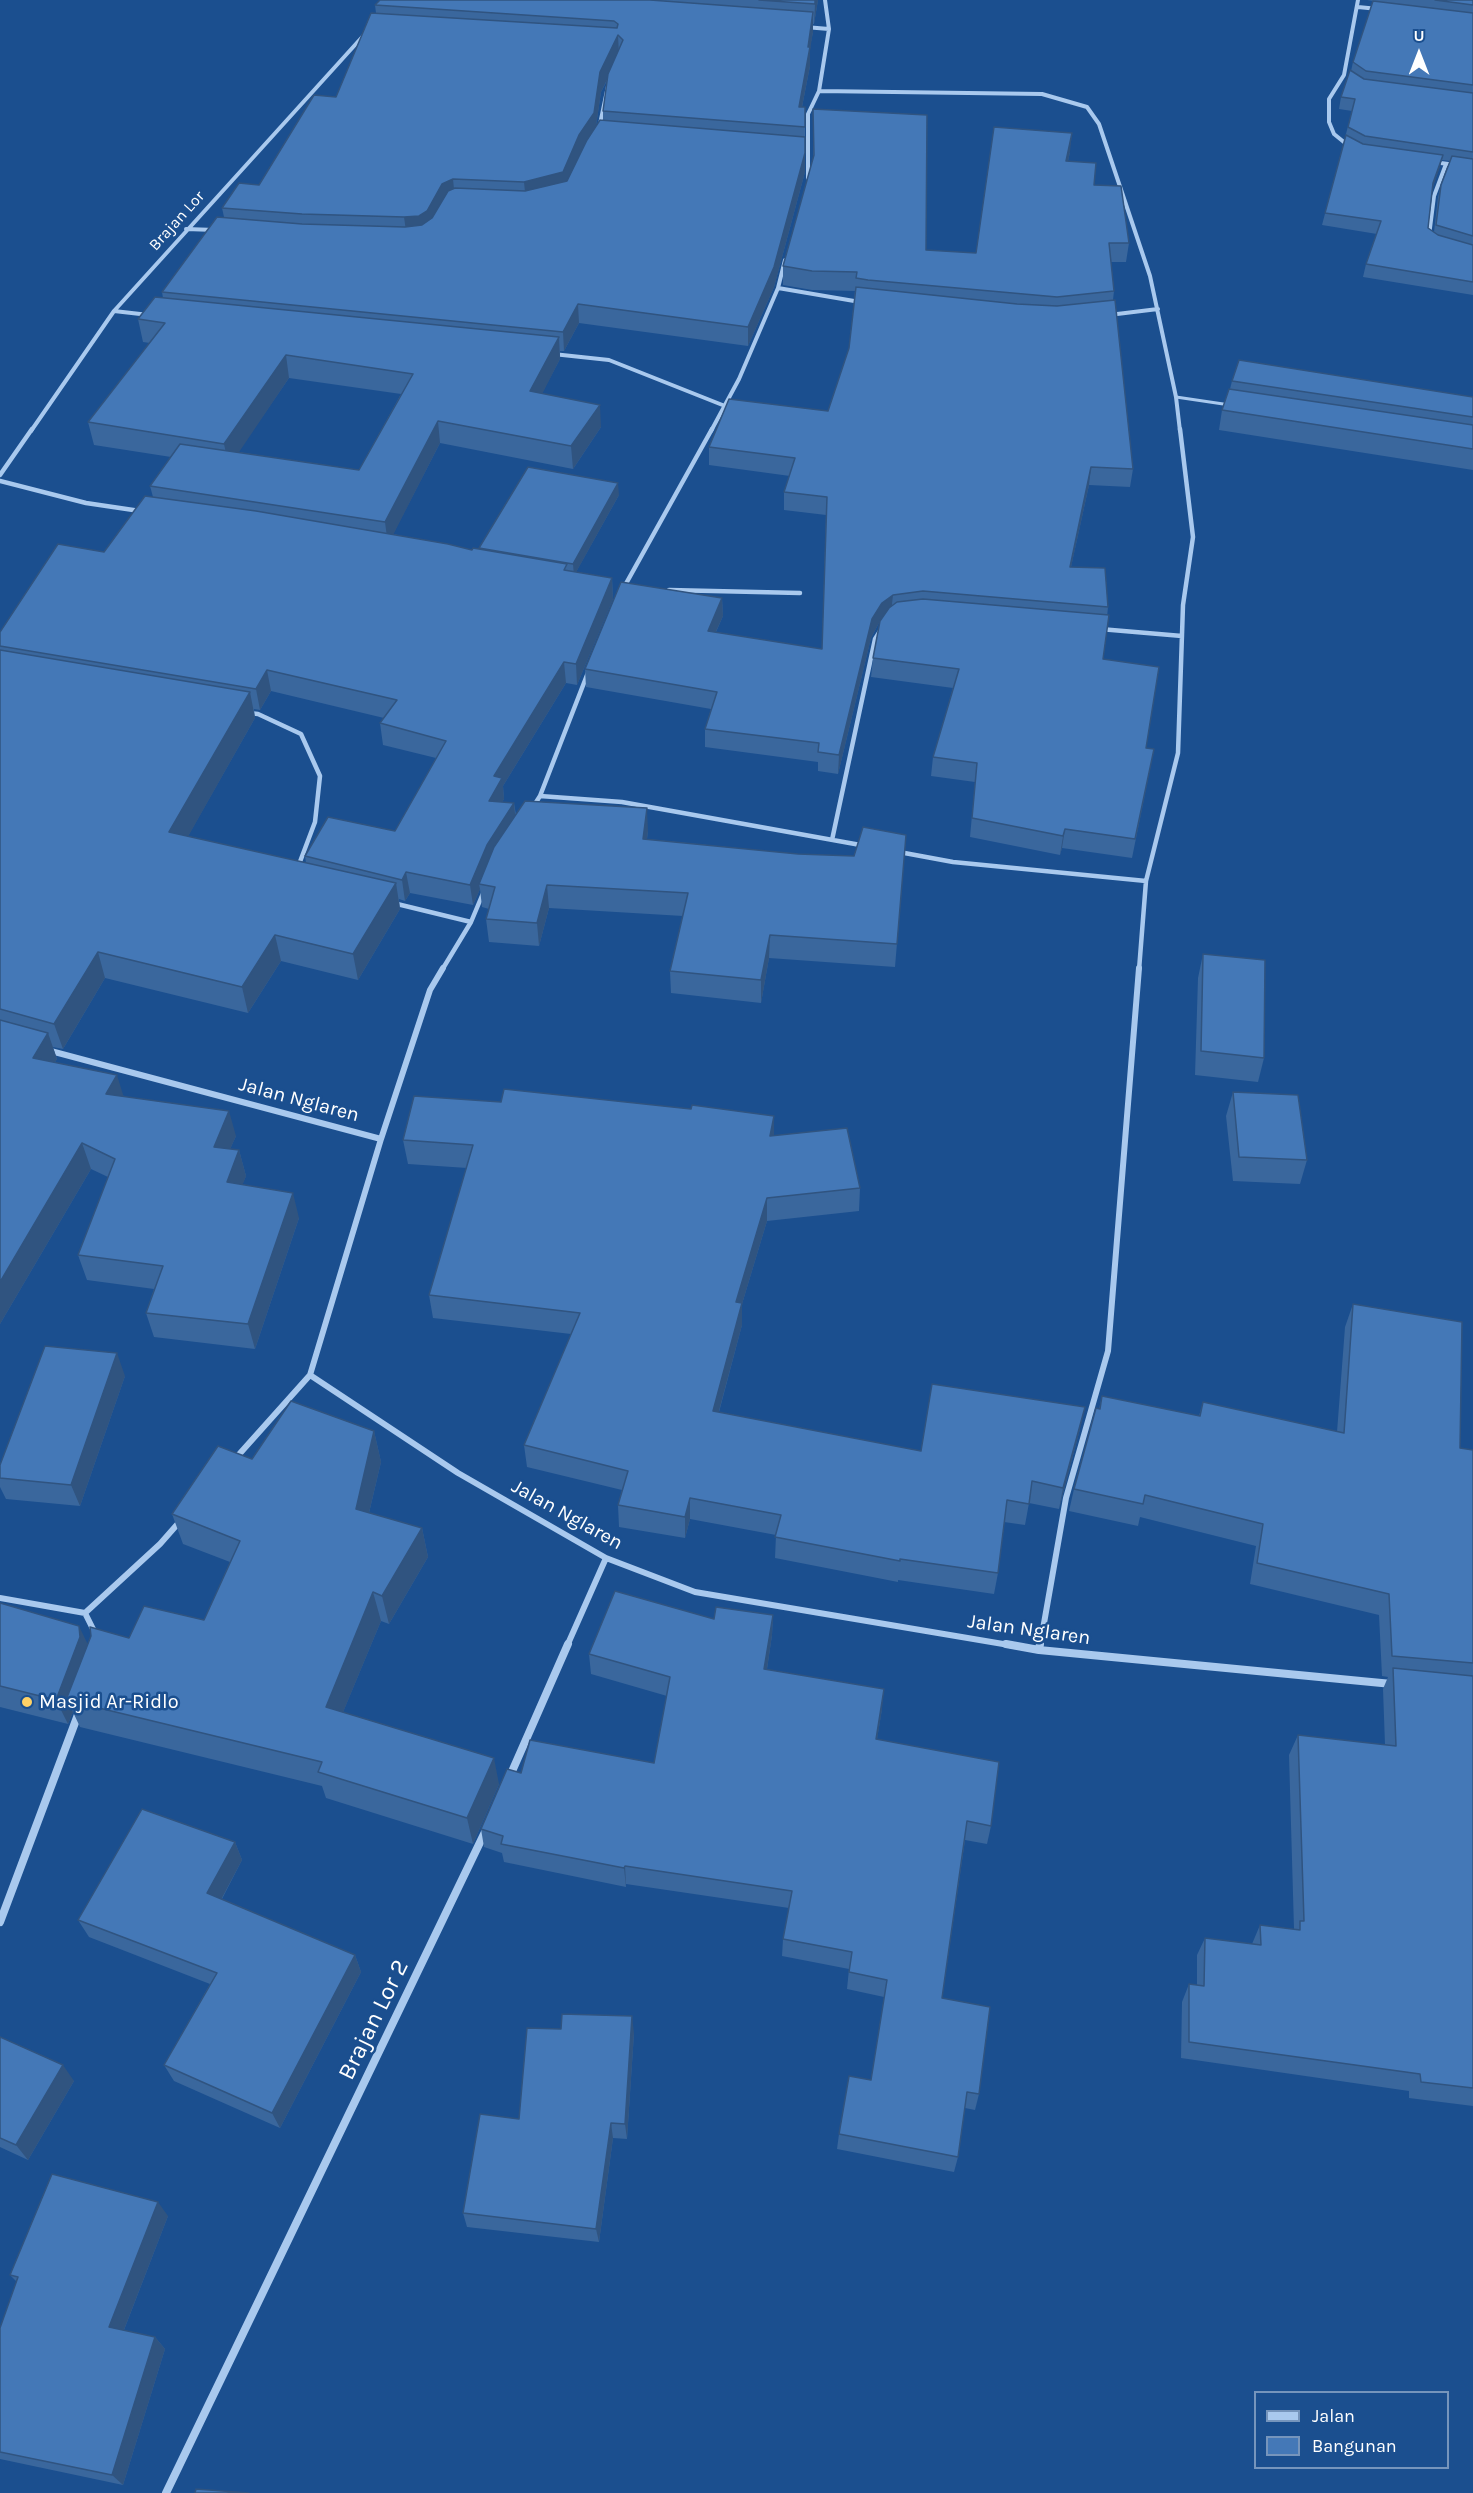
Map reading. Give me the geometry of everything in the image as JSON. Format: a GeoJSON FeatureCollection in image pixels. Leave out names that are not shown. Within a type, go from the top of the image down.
{"type":"FeatureCollection","features":[{"type":"Feature","properties":{"kind":"street"},"geometry":{"type":"LineString","coordinates":[[806,185],[810,152],[808,114],[819,90],[829,29],[825,0]]}},
{"type":"Feature","properties":{"kind":"street"},"geometry":{"type":"LineString","coordinates":[[1353,148],[1334,134],[1329,122],[1329,99],[1344,75],[1358,0]]}},
{"type":"Feature","properties":{"kind":"street"},"geometry":{"type":"LineString","coordinates":[[1358,7],[1380,10]]}},
{"type":"Feature","properties":{"kind":"street"},"geometry":{"type":"LineString","coordinates":[[794,27],[829,29]]}},
{"type":"Feature","properties":{"kind":"street","name":"Brajan Lor"},"geometry":{"type":"LineString","coordinates":[[0,475],[114,311],[186,229],[371,28]]}},
{"type":"Feature","properties":{"kind":"street"},"geometry":{"type":"LineString","coordinates":[[1344,75],[1353,81]]}},
{"type":"Feature","properties":{"kind":"street"},"geometry":{"type":"LineString","coordinates":[[599,135],[599,121],[613,76]]}},
{"type":"Feature","properties":{"kind":"street"},"geometry":{"type":"LineString","coordinates":[[819,90],[1042,94],[1087,107],[1099,124],[1124,192],[1158,309],[1176,397],[1193,537],[1183,605],[1178,753],[1146,881],[1108,1351],[1066,1498],[1040,1650]]}},
{"type":"Feature","properties":{"kind":"street"},"geometry":{"type":"LineString","coordinates":[[798,151],[810,152]]}},
{"type":"Feature","properties":{"kind":"street"},"geometry":{"type":"LineString","coordinates":[[1424,161],[1464,166]]}},
{"type":"Feature","properties":{"kind":"street"},"geometry":{"type":"LineString","coordinates":[[1436,244],[1429,239],[1428,230],[1434,196],[1446,164]]}},
{"type":"Feature","properties":{"kind":"street"},"geometry":{"type":"LineString","coordinates":[[186,229],[220,230]]}},
{"type":"Feature","properties":{"kind":"street"},"geometry":{"type":"LineString","coordinates":[[618,600],[622,589],[725,406],[778,288],[787,254]]}},
{"type":"Feature","properties":{"kind":"street"},"geometry":{"type":"LineString","coordinates":[[778,288],[867,303]]}},
{"type":"Feature","properties":{"kind":"street"},"geometry":{"type":"LineString","coordinates":[[1102,316],[1158,309]]}},
{"type":"Feature","properties":{"kind":"street"},"geometry":{"type":"LineString","coordinates":[[114,311],[161,316]]}},
{"type":"Feature","properties":{"kind":"street"},"geometry":{"type":"LineString","coordinates":[[551,354],[609,360],[725,406]]}},
{"type":"Feature","properties":{"kind":"street"},"geometry":{"type":"LineString","coordinates":[[0,481],[86,503],[144,512]]}},
{"type":"Feature","properties":{"kind":"street"},"geometry":{"type":"LineString","coordinates":[[610,587],[634,590]]}},
{"type":"Feature","properties":{"kind":"street"},"geometry":{"type":"LineString","coordinates":[[658,590],[800,593]]}},
{"type":"Feature","properties":{"kind":"street"},"geometry":{"type":"LineString","coordinates":[[832,840],[875,639],[889,621]]}},
{"type":"Feature","properties":{"kind":"street"},"geometry":{"type":"LineString","coordinates":[[1087,628],[1182,636]]}},
{"type":"Feature","properties":{"kind":"street"},"geometry":{"type":"LineString","coordinates":[[529,814],[540,796],[592,661]]}},
{"type":"Feature","properties":{"kind":"street"},"geometry":{"type":"LineString","coordinates":[[247,712],[258,714],[301,734],[320,776],[315,822],[297,871]]}},
{"type":"Feature","properties":{"kind":"street"},"geometry":{"type":"LineString","coordinates":[[540,796],[622,802],[876,848]]}},
{"type":"Feature","properties":{"kind":"street"},"geometry":{"type":"LineString","coordinates":[[887,850],[953,862],[1146,881]]}},
{"type":"Feature","properties":{"kind":"street"},"geometry":{"type":"LineString","coordinates":[[381,1139],[430,990],[471,922],[489,879]]}},
{"type":"Feature","properties":{"kind":"street"},"geometry":{"type":"LineString","coordinates":[[391,902],[471,922]]}},
{"type":"Feature","properties":{"kind":"street","name":"Jalan Nglaren"},"geometry":{"type":"LineString","coordinates":[[35,1047],[381,1139],[310,1375],[458,1473],[606,1558],[694,1592],[1040,1650],[1403,1685]]}},
{"type":"Feature","properties":{"kind":"street"},"geometry":{"type":"LineString","coordinates":[[231,1464],[310,1375]]}},
{"type":"Feature","properties":{"kind":"street"},"geometry":{"type":"LineString","coordinates":[[85,1613],[160,1544],[192,1508]]}},
{"type":"Feature","properties":{"kind":"street"},"geometry":{"type":"LineString","coordinates":[[506,1785],[606,1558]]}},
{"type":"Feature","properties":{"kind":"street"},"geometry":{"type":"LineString","coordinates":[[0,1598],[85,1613]]}},
{"type":"Feature","properties":{"kind":"street"},"geometry":{"type":"LineString","coordinates":[[85,1613],[95,1631],[96,1641]]}},
{"type":"Feature","properties":{"kind":"street"},"geometry":{"type":"LineString","coordinates":[[0,1922],[82,1706]]}},
{"type":"Feature","properties":{"kind":"street","name":"Brajan Lor 2"},"geometry":{"type":"LineString","coordinates":[[166,2493],[487,1827]]}},
{"type":"Feature","properties":{"kind":"lane"},"geometry":{"type":"LineString","coordinates":[[1176,397],[1236,406]]}},
{"type":"Feature","properties":{"kind":"building"},"geometry":{"type":"Polygon","coordinates":[[[380,0],[650,0],[813,12],[808,47],[810,47],[799,107],[805,107],[805,127],[603,111],[608,74],[623,40],[618,35],[600,72],[594,113],[579,135],[563,172],[524,182],[453,179],[442,184],[427,211],[419,216],[302,214],[222,208],[239,183],[259,185],[314,95],[336,97],[371,13],[617,28],[618,24],[614,21],[375,5],[380,0]]]}},
{"type":"Feature","properties":{"kind":"building"},"geometry":{"type":"Polygon","coordinates":[[[759,0],[815,0],[815,4],[759,0]]]}},
{"type":"Feature","properties":{"kind":"building"},"geometry":{"type":"Polygon","coordinates":[[[1435,0],[1473,0],[1473,5],[1435,0]]]}},
{"type":"Feature","properties":{"kind":"building"},"geometry":{"type":"Polygon","coordinates":[[[1373,1],[1473,13],[1473,85],[1366,71],[1353,62],[1373,1]]]}},
{"type":"Feature","properties":{"kind":"building"},"geometry":{"type":"Polygon","coordinates":[[[1350,70],[1364,79],[1473,93],[1473,152],[1365,136],[1348,127],[1355,99],[1341,97],[1350,70]]]}},
{"type":"Feature","properties":{"kind":"building"},"geometry":{"type":"Polygon","coordinates":[[[813,109],[927,115],[926,250],[976,253],[994,127],[1072,133],[1066,161],[1096,163],[1094,185],[1121,186],[1129,243],[1109,243],[1114,291],[1057,297],[868,280],[856,278],[857,272],[812,271],[783,266],[814,155],[813,109]]]}},
{"type":"Feature","properties":{"kind":"building"},"geometry":{"type":"Polygon","coordinates":[[[600,120],[805,137],[805,153],[774,267],[748,327],[578,304],[563,332],[162,292],[217,217],[302,224],[405,227],[422,225],[432,218],[448,191],[455,188],[525,191],[567,181],[587,140],[600,120]]]}},
{"type":"Feature","properties":{"kind":"building"},"geometry":{"type":"Polygon","coordinates":[[[1346,135],[1363,144],[1443,155],[1433,183],[1428,228],[1438,235],[1473,245],[1473,282],[1366,264],[1381,221],[1325,213],[1346,135]]]}},
{"type":"Feature","properties":{"kind":"building"},"geometry":{"type":"Polygon","coordinates":[[[1452,156],[1473,159],[1473,236],[1436,225],[1441,185],[1452,156]]]}},
{"type":"Feature","properties":{"kind":"building"},"geometry":{"type":"Polygon","coordinates":[[[856,287],[1017,304],[1057,306],[1115,300],[1133,469],[1091,467],[1070,567],[1105,568],[1108,607],[923,591],[893,595],[882,603],[872,619],[839,755],[818,752],[819,743],[705,729],[717,692],[585,669],[621,582],[722,598],[708,631],[822,649],[827,497],[784,492],[795,458],[709,447],[729,399],[828,411],[849,348],[856,287]]]}},
{"type":"Feature","properties":{"kind":"building"},"geometry":{"type":"Polygon","coordinates":[[[155,297],[559,337],[530,391],[600,405],[571,446],[438,421],[385,522],[150,486],[180,444],[359,470],[413,374],[286,355],[224,444],[88,422],[165,323],[138,319],[155,297]]]}},
{"type":"Feature","properties":{"kind":"building"},"geometry":{"type":"Polygon","coordinates":[[[1239,360],[1473,397],[1473,417],[1232,381],[1239,360]]]}},
{"type":"Feature","properties":{"kind":"building"},"geometry":{"type":"Polygon","coordinates":[[[1229,389],[1473,425],[1473,449],[1222,410],[1229,389]]]}},
{"type":"Feature","properties":{"kind":"building"},"geometry":{"type":"Polygon","coordinates":[[[528,467],[618,483],[573,564],[479,548],[528,467]]]}},
{"type":"Feature","properties":{"kind":"building"},"geometry":{"type":"Polygon","coordinates":[[[145,496],[256,511],[472,550],[473,548],[567,564],[564,570],[612,578],[576,664],[564,662],[494,776],[502,778],[489,801],[514,803],[487,845],[470,885],[406,872],[402,880],[305,856],[328,817],[395,831],[446,741],[380,723],[397,700],[267,670],[256,689],[0,646],[0,632],[58,544],[104,552],[145,496]]]}},
{"type":"Feature","properties":{"kind":"building"},"geometry":{"type":"Polygon","coordinates":[[[923,599],[1109,615],[1103,659],[1159,667],[1146,748],[1154,749],[1135,839],[1065,829],[1063,836],[972,818],[977,763],[933,757],[959,669],[873,658],[880,621],[889,608],[897,602],[923,599]]]}},
{"type":"Feature","properties":{"kind":"building"},"geometry":{"type":"Polygon","coordinates":[[[0,650],[250,692],[169,832],[396,883],[353,954],[275,935],[242,987],[98,952],[54,1024],[0,1009],[0,650]]]}},
{"type":"Feature","properties":{"kind":"building"},"geometry":{"type":"Polygon","coordinates":[[[525,801],[647,808],[643,839],[798,854],[854,856],[863,827],[906,835],[897,944],[770,935],[761,980],[670,971],[688,893],[547,885],[537,923],[486,919],[495,887],[479,884],[494,847],[525,801]]]}},
{"type":"Feature","properties":{"kind":"building"},"geometry":{"type":"Polygon","coordinates":[[[1203,954],[1265,960],[1264,1058],[1201,1051],[1203,954]]]}},
{"type":"Feature","properties":{"kind":"building"},"geometry":{"type":"Polygon","coordinates":[[[0,1020],[48,1033],[33,1058],[117,1075],[106,1094],[229,1111],[214,1147],[239,1150],[227,1182],[293,1193],[248,1324],[146,1313],[163,1266],[78,1255],[115,1159],[82,1143],[0,1282],[0,1020]]]}},
{"type":"Feature","properties":{"kind":"building"},"geometry":{"type":"Polygon","coordinates":[[[504,1089],[691,1109],[692,1105],[774,1116],[770,1136],[847,1128],[860,1188],[767,1198],[736,1302],[742,1303],[713,1411],[921,1451],[932,1384],[1085,1407],[1063,1488],[1032,1481],[1029,1504],[1007,1500],[998,1573],[900,1559],[900,1561],[775,1537],[781,1515],[690,1498],[685,1517],[618,1505],[628,1471],[524,1445],[580,1313],[429,1295],[473,1145],[403,1140],[414,1096],[501,1102],[504,1089]]]}},
{"type":"Feature","properties":{"kind":"building"},"geometry":{"type":"Polygon","coordinates":[[[1233,1092],[1298,1095],[1307,1160],[1239,1157],[1233,1092]]]}},
{"type":"Feature","properties":{"kind":"building"},"geometry":{"type":"Polygon","coordinates":[[[1353,1304],[1462,1322],[1460,1448],[1473,1450],[1473,1663],[1392,1656],[1389,1594],[1257,1563],[1263,1524],[1145,1495],[1143,1504],[1074,1489],[1096,1408],[1100,1409],[1102,1396],[1200,1416],[1203,1402],[1344,1433],[1353,1304]]]}},
{"type":"Feature","properties":{"kind":"building"},"geometry":{"type":"Polygon","coordinates":[[[45,1346],[117,1353],[71,1485],[0,1478],[0,1465],[45,1346]]]}},
{"type":"Feature","properties":{"kind":"building"},"geometry":{"type":"Polygon","coordinates":[[[291,1401],[374,1431],[356,1509],[422,1528],[382,1596],[373,1592],[326,1707],[494,1758],[467,1818],[318,1772],[322,1762],[66,1700],[91,1636],[90,1627],[129,1638],[144,1606],[204,1620],[240,1541],[172,1514],[218,1446],[252,1459],[291,1401]]]}},
{"type":"Feature","properties":{"kind":"building"},"geometry":{"type":"Polygon","coordinates":[[[615,1591],[714,1619],[716,1607],[773,1615],[764,1669],[884,1689],[876,1739],[999,1762],[991,1826],[967,1821],[942,1998],[990,2007],[979,2094],[967,2092],[958,2157],[839,2134],[849,2076],[871,2080],[887,1980],[849,1972],[852,1952],[783,1939],[792,1891],[625,1866],[624,1868],[501,1844],[503,1836],[481,1829],[507,1769],[521,1773],[530,1740],[654,1763],[670,1677],[589,1654],[615,1591]]]}},
{"type":"Feature","properties":{"kind":"building"},"geometry":{"type":"Polygon","coordinates":[[[0,1603],[79,1626],[80,1637],[56,1700],[0,1686],[0,1603]]]}},
{"type":"Feature","properties":{"kind":"building"},"geometry":{"type":"Polygon","coordinates":[[[1393,1668],[1473,1676],[1473,2088],[1421,2082],[1420,2074],[1189,2042],[1189,1984],[1204,1986],[1205,1938],[1261,1945],[1260,1925],[1300,1930],[1300,1921],[1304,1921],[1298,1735],[1396,1746],[1393,1668]]]}},
{"type":"Feature","properties":{"kind":"building"},"geometry":{"type":"Polygon","coordinates":[[[142,1809],[235,1842],[207,1893],[355,1955],[272,2113],[164,2065],[217,1973],[78,1920],[142,1809]]]}},
{"type":"Feature","properties":{"kind":"building"},"geometry":{"type":"Polygon","coordinates":[[[562,2014],[632,2016],[625,2124],[611,2123],[596,2229],[463,2213],[480,2114],[519,2119],[527,2028],[561,2029],[562,2014]]]}},
{"type":"Feature","properties":{"kind":"building"},"geometry":{"type":"Polygon","coordinates":[[[0,2037],[63,2065],[16,2145],[0,2138],[0,2037]]]}},
{"type":"Feature","properties":{"kind":"building"},"geometry":{"type":"Polygon","coordinates":[[[52,2174],[158,2202],[109,2327],[155,2337],[112,2475],[0,2452],[0,2328],[18,2277],[10,2275],[52,2174]]]}},
{"type":"Feature","properties":{"kind":"building"},"geometry":{"type":"Polygon","coordinates":[[[196,2489],[249,2493],[195,2493],[196,2489]]]}},
{"type":"Feature","properties":{"kind":"place","name":"Masjid Ar-Ridlo"},"geometry":{"type":"Point","coordinates":[27,1702]}}]}
